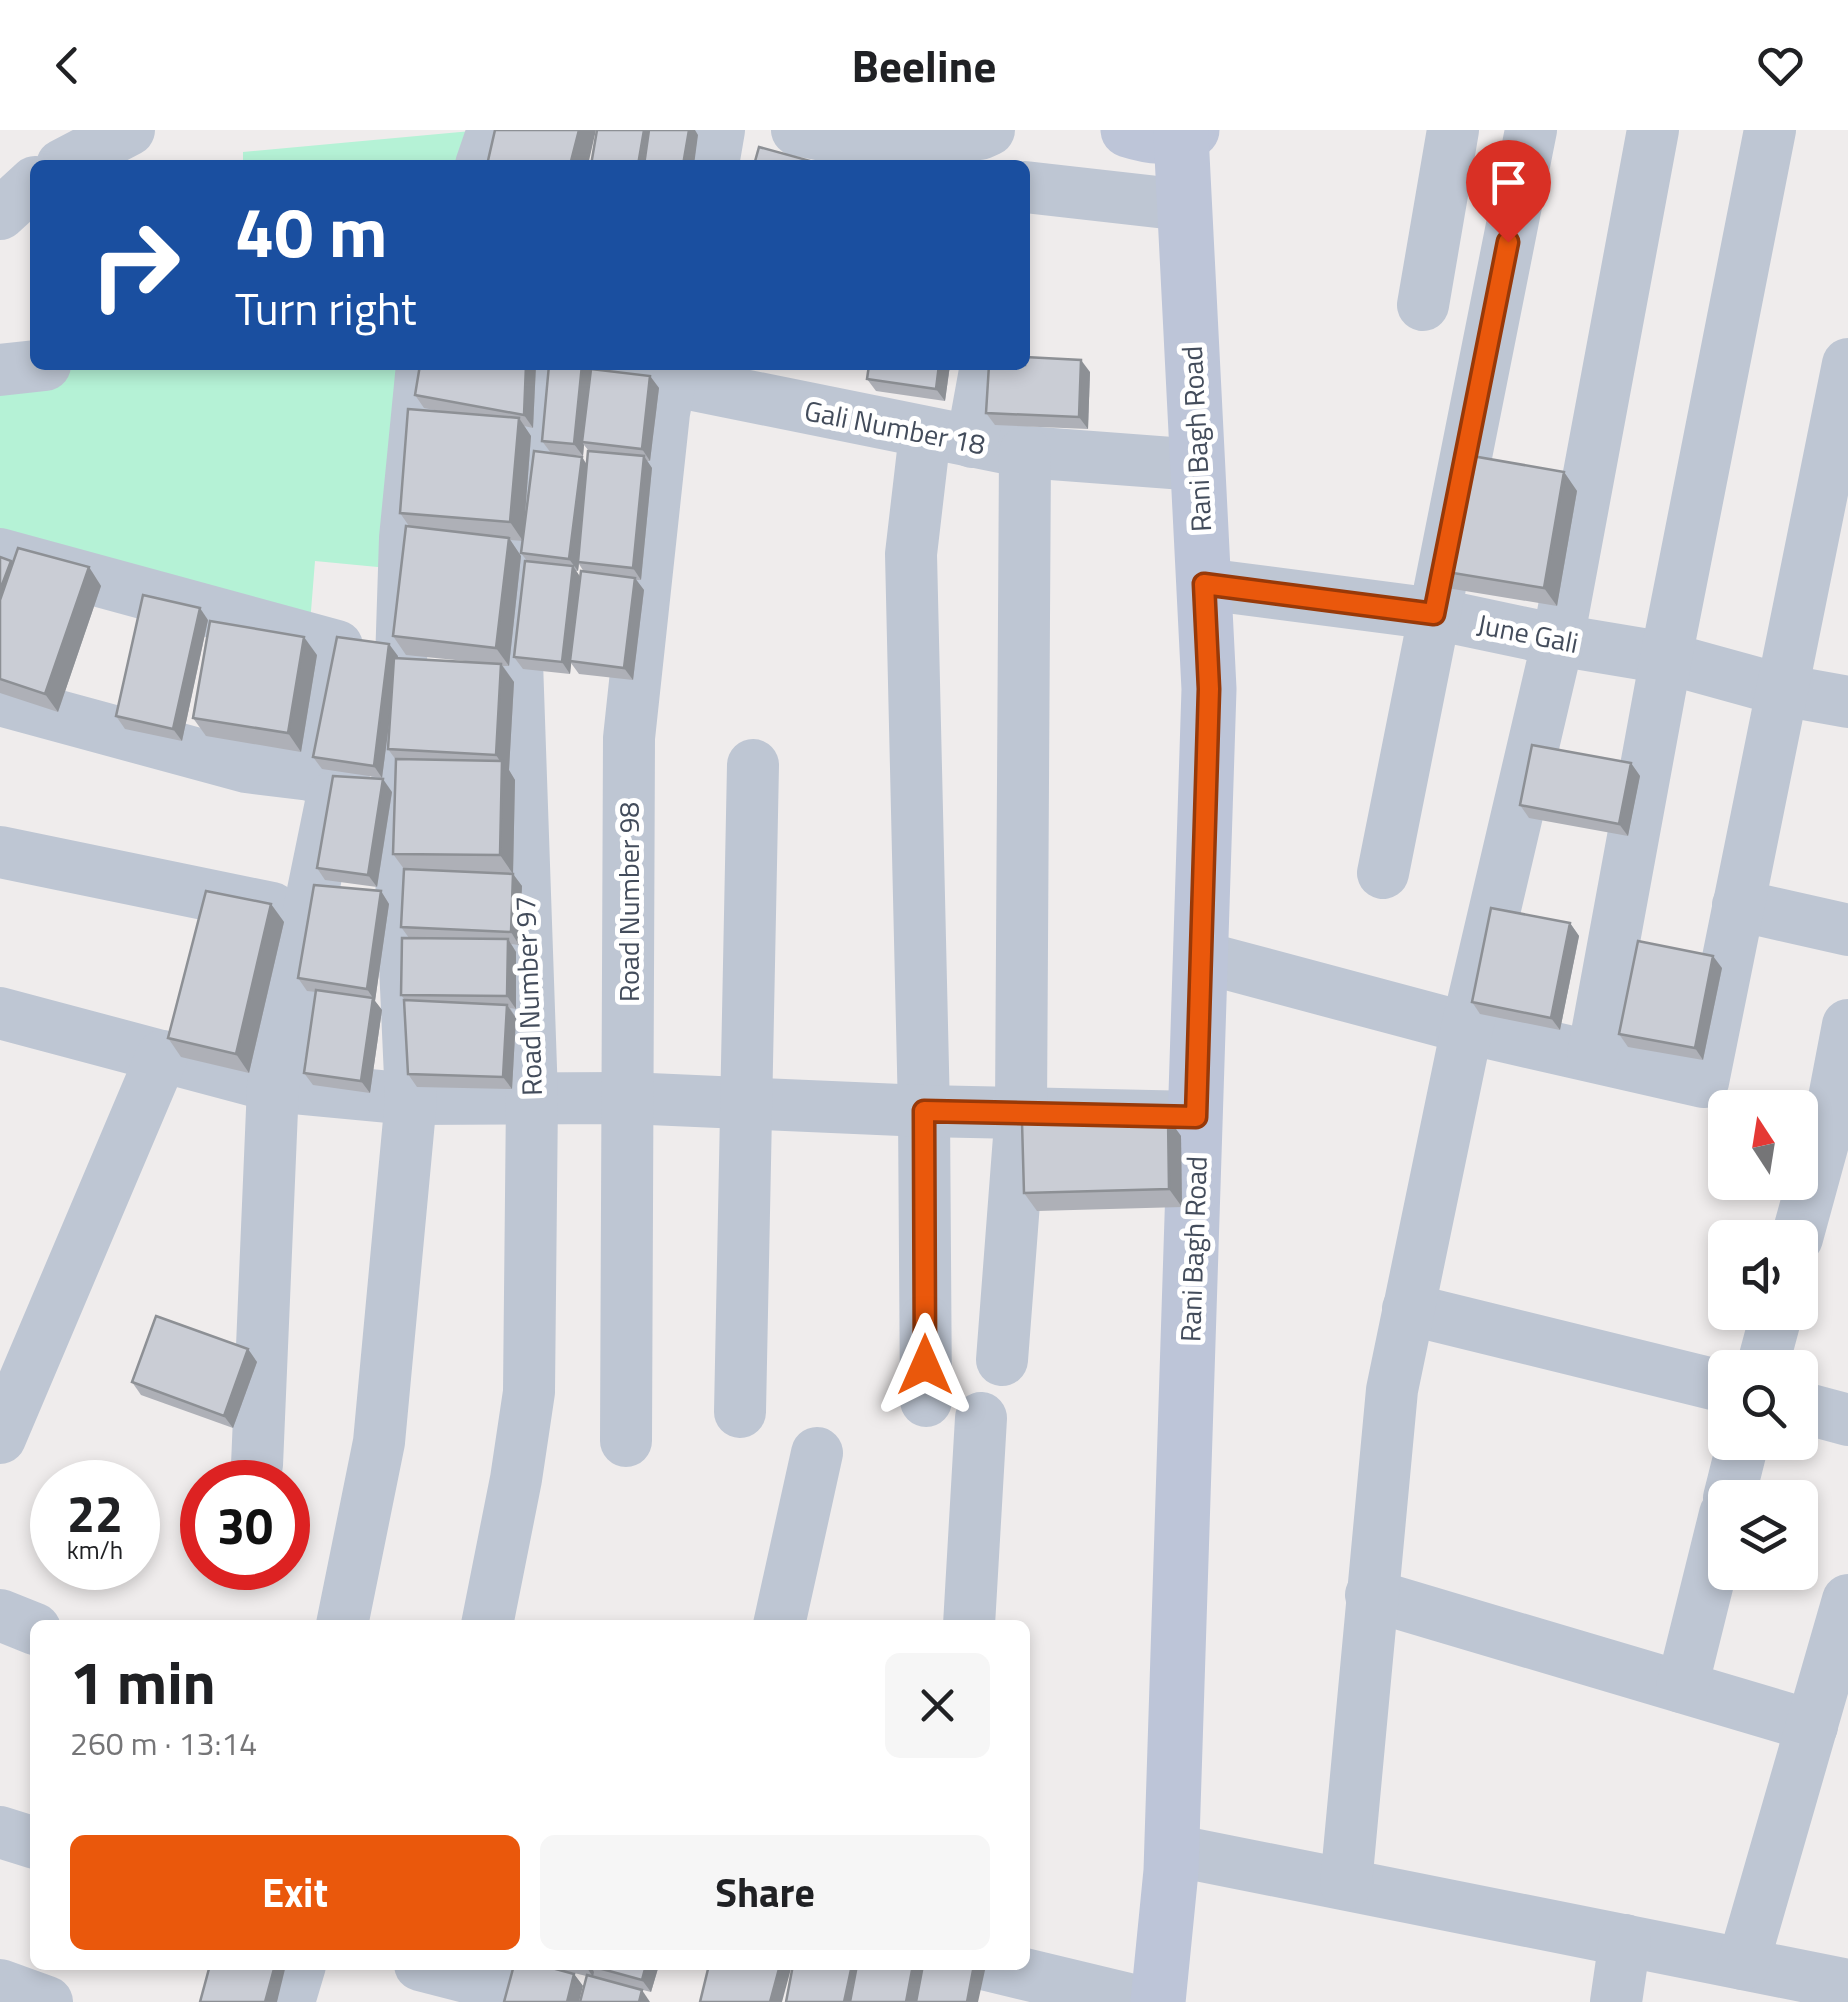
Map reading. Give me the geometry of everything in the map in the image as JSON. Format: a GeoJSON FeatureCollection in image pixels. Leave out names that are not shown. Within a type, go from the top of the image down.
{"type":"FeatureCollection","features":[{"type":"Feature","properties":{"kind":"street"},"geometry":{"type":"LineString","coordinates":[[72,160],[129,130]]}},
{"type":"Feature","properties":{"kind":"street"},"geometry":{"type":"LineString","coordinates":[[483,160],[493,130]]}},
{"type":"Feature","properties":{"kind":"street"},"geometry":{"type":"LineString","coordinates":[[713,160],[720,130]]}},
{"type":"Feature","properties":{"kind":"street"},"geometry":{"type":"LineString","coordinates":[[797,130],[874,146],[917,160]]}},
{"type":"Feature","properties":{"kind":"street"},"geometry":{"type":"LineString","coordinates":[[874,146],[990,130]]}},
{"type":"Feature","properties":{"kind":"street"},"geometry":{"type":"LineString","coordinates":[[1424,305],[1453,130]]}},
{"type":"Feature","properties":{"kind":"street"},"geometry":{"type":"LineString","coordinates":[[1384,873],[1531,130]]}},
{"type":"Feature","properties":{"kind":"street"},"geometry":{"type":"LineString","coordinates":[[1346,1884],[1392,1390],[1468,1028],[1558,640],[1653,130]]}},
{"type":"Feature","properties":{"kind":"street"},"geometry":{"type":"LineString","coordinates":[[1593,1055],[1770,130]]}},
{"type":"Feature","properties":{"kind":"street","name":"Rani Bagh Road"},"geometry":{"type":"LineString","coordinates":[[1158,2002],[1172,1850],[1209,689],[1184,205],[1167,132]]}},
{"type":"Feature","properties":{"kind":"street"},"geometry":{"type":"LineString","coordinates":[[0,214],[30,187]]}},
{"type":"Feature","properties":{"kind":"street"},"geometry":{"type":"LineString","coordinates":[[1030,188],[1184,205]]}},
{"type":"Feature","properties":{"kind":"street"},"geometry":{"type":"LineString","coordinates":[[1201,957],[1468,1028],[1703,1082],[1848,364]]}},
{"type":"Feature","properties":{"kind":"street"},"geometry":{"type":"LineString","coordinates":[[0,370],[30,367]]}},
{"type":"Feature","properties":{"kind":"street"},"geometry":{"type":"LineString","coordinates":[[343,1620],[379,1442],[411,1100],[397,787],[405,538],[422,370]]}},
{"type":"Feature","properties":{"kind":"street","name":"Road Number 97"},"geometry":{"type":"LineString","coordinates":[[488,1620],[516,1479],[528,1392],[532,1097],[517,662],[549,370]]}},
{"type":"Feature","properties":{"kind":"street","name":"Gali Number 18"},"geometry":{"type":"LineString","coordinates":[[643,370],[672,373],[948,438],[1025,452],[1198,465]]}},
{"type":"Feature","properties":{"kind":"street"},"geometry":{"type":"LineString","coordinates":[[926,1401],[924,1111],[911,554],[948,438],[983,370]]}},
{"type":"Feature","properties":{"kind":"street","name":"Road Number 98"},"geometry":{"type":"LineString","coordinates":[[626,1441],[629,738],[664,413],[672,373]]}},
{"type":"Feature","properties":{"kind":"street"},"geometry":{"type":"LineString","coordinates":[[1002,1360],[1021,1111],[1025,452]]}},
{"type":"Feature","properties":{"kind":"street"},"geometry":{"type":"LineString","coordinates":[[0,554],[337,646],[308,916],[273,1086],[257,1460]]}},
{"type":"Feature","properties":{"kind":"street","name":"June Gali"},"geometry":{"type":"LineString","coordinates":[[1204,584],[1434,614],[1666,658],[1782,690],[1848,702]]}},
{"type":"Feature","properties":{"kind":"street"},"geometry":{"type":"LineString","coordinates":[[0,700],[246,767],[397,787]]}},
{"type":"Feature","properties":{"kind":"street"},"geometry":{"type":"LineString","coordinates":[[740,1412],[753,765]]}},
{"type":"Feature","properties":{"kind":"street"},"geometry":{"type":"LineString","coordinates":[[0,852],[308,916]]}},
{"type":"Feature","properties":{"kind":"street"},"geometry":{"type":"LineString","coordinates":[[1738,905],[1848,930]]}},
{"type":"Feature","properties":{"kind":"street"},"geometry":{"type":"LineString","coordinates":[[2,1021],[162,1056],[273,1086],[411,1100],[628,1098],[924,1111],[1196,1117]]}},
{"type":"Feature","properties":{"kind":"street"},"geometry":{"type":"LineString","coordinates":[[1803,1220],[1831,1114],[1848,1025]]}},
{"type":"Feature","properties":{"kind":"street"},"geometry":{"type":"LineString","coordinates":[[0,1438],[162,1056]]}},
{"type":"Feature","properties":{"kind":"street"},"geometry":{"type":"LineString","coordinates":[[1408,1308],[1708,1384]]}},
{"type":"Feature","properties":{"kind":"street"},"geometry":{"type":"LineString","coordinates":[[1818,1412],[1848,1420]]}},
{"type":"Feature","properties":{"kind":"street"},"geometry":{"type":"LineString","coordinates":[[968,1620],[981,1418]]}},
{"type":"Feature","properties":{"kind":"street"},"geometry":{"type":"LineString","coordinates":[[780,1620],[817,1453]]}},
{"type":"Feature","properties":{"kind":"street"},"geometry":{"type":"LineString","coordinates":[[1682,1687],[1708,1582]]}},
{"type":"Feature","properties":{"kind":"street"},"geometry":{"type":"LineString","coordinates":[[1371,1595],[1812,1726]]}},
{"type":"Feature","properties":{"kind":"street"},"geometry":{"type":"LineString","coordinates":[[1767,1979],[1812,1726],[1848,1600]]}},
{"type":"Feature","properties":{"kind":"street"},"geometry":{"type":"LineString","coordinates":[[0,1616],[30,1627]]}},
{"type":"Feature","properties":{"kind":"street"},"geometry":{"type":"LineString","coordinates":[[0,1832],[30,1842]]}},
{"type":"Feature","properties":{"kind":"street"},"geometry":{"type":"LineString","coordinates":[[1172,1850],[1624,1940],[1767,1979],[1848,1986]]}},
{"type":"Feature","properties":{"kind":"street"},"geometry":{"type":"LineString","coordinates":[[1616,2002],[1624,1940]]}},
{"type":"Feature","properties":{"kind":"street"},"geometry":{"type":"LineString","coordinates":[[289,2002],[299,1970]]}},
{"type":"Feature","properties":{"kind":"street"},"geometry":{"type":"LineString","coordinates":[[442,1970],[510,1985]]}},
{"type":"Feature","properties":{"kind":"street"},"geometry":{"type":"LineString","coordinates":[[1008,1970],[1141,2002]]}},
{"type":"Feature","properties":{"kind":"street"},"geometry":{"type":"LineString","coordinates":[[0,1985],[47,2002]]}},
{"type":"Feature","properties":{"kind":"green space"},"geometry":{"type":"Polygon","coordinates":[[[482,130],[480,160],[243,160],[243,152],[482,130]]]}},
{"type":"Feature","properties":{"kind":"green space"},"geometry":{"type":"Polygon","coordinates":[[[0,366],[30,366],[30,370],[416,370],[388,568],[315,561],[309,636],[0,544],[0,366]]]}},
{"type":"Feature","properties":{"kind":"building"},"geometry":{"type":"Polygon","coordinates":[[[495,130],[579,130],[571,160],[488,160],[495,130]]]}},
{"type":"Feature","properties":{"kind":"building"},"geometry":{"type":"Polygon","coordinates":[[[597,130],[644,130],[639,160],[592,160],[597,130]]]}},
{"type":"Feature","properties":{"kind":"building"},"geometry":{"type":"Polygon","coordinates":[[[649,130],[689,130],[684,160],[645,160],[649,130]]]}},
{"type":"Feature","properties":{"kind":"building"},"geometry":{"type":"Polygon","coordinates":[[[759,147],[807,160],[755,160],[759,147]]]}},
{"type":"Feature","properties":{"kind":"building"},"geometry":{"type":"Polygon","coordinates":[[[1030,357],[1081,360],[1079,417],[986,413],[989,370],[1030,370],[1030,357]]]}},
{"type":"Feature","properties":{"kind":"building"},"geometry":{"type":"Polygon","coordinates":[[[419,370],[526,370],[524,415],[415,395],[419,370]]]}},
{"type":"Feature","properties":{"kind":"building"},"geometry":{"type":"Polygon","coordinates":[[[549,370],[581,370],[574,444],[542,441],[549,370]]]}},
{"type":"Feature","properties":{"kind":"building"},"geometry":{"type":"Polygon","coordinates":[[[591,370],[650,376],[642,449],[582,442],[591,370]]]}},
{"type":"Feature","properties":{"kind":"building"},"geometry":{"type":"Polygon","coordinates":[[[868,370],[938,370],[936,389],[867,379],[868,370]]]}},
{"type":"Feature","properties":{"kind":"building"},"geometry":{"type":"Polygon","coordinates":[[[408,409],[519,418],[510,522],[400,513],[408,409]]]}},
{"type":"Feature","properties":{"kind":"building"},"geometry":{"type":"Polygon","coordinates":[[[534,451],[582,457],[569,559],[521,553],[534,451]]]}},
{"type":"Feature","properties":{"kind":"building"},"geometry":{"type":"Polygon","coordinates":[[[588,451],[644,456],[633,568],[578,562],[588,451]]]}},
{"type":"Feature","properties":{"kind":"building"},"geometry":{"type":"Polygon","coordinates":[[[1455,453],[1564,472],[1544,588],[1435,570],[1455,453]]]}},
{"type":"Feature","properties":{"kind":"building"},"geometry":{"type":"Polygon","coordinates":[[[406,526],[509,538],[496,648],[393,636],[406,526]]]}},
{"type":"Feature","properties":{"kind":"building"},"geometry":{"type":"Polygon","coordinates":[[[18,548],[89,567],[45,694],[0,679],[0,600],[18,548]]]}},
{"type":"Feature","properties":{"kind":"building"},"geometry":{"type":"Polygon","coordinates":[[[0,557],[11,561],[0,590],[0,557]]]}},
{"type":"Feature","properties":{"kind":"building"},"geometry":{"type":"Polygon","coordinates":[[[525,561],[573,566],[562,662],[514,657],[525,561]]]}},
{"type":"Feature","properties":{"kind":"building"},"geometry":{"type":"Polygon","coordinates":[[[581,571],[635,578],[624,668],[570,661],[581,571]]]}},
{"type":"Feature","properties":{"kind":"building"},"geometry":{"type":"Polygon","coordinates":[[[143,595],[200,608],[173,729],[116,716],[143,595]]]}},
{"type":"Feature","properties":{"kind":"building"},"geometry":{"type":"Polygon","coordinates":[[[210,621],[304,637],[288,733],[193,718],[210,621]]]}},
{"type":"Feature","properties":{"kind":"building"},"geometry":{"type":"Polygon","coordinates":[[[337,637],[389,644],[374,766],[313,757],[337,637]]]}},
{"type":"Feature","properties":{"kind":"building"},"geometry":{"type":"Polygon","coordinates":[[[394,658],[501,664],[496,755],[388,749],[394,658]]]}},
{"type":"Feature","properties":{"kind":"building"},"geometry":{"type":"Polygon","coordinates":[[[1532,745],[1631,763],[1619,824],[1520,805],[1532,745]]]}},
{"type":"Feature","properties":{"kind":"building"},"geometry":{"type":"Polygon","coordinates":[[[396,759],[502,761],[500,855],[393,854],[396,759]]]}},
{"type":"Feature","properties":{"kind":"building"},"geometry":{"type":"Polygon","coordinates":[[[333,776],[383,779],[368,875],[317,868],[333,776]]]}},
{"type":"Feature","properties":{"kind":"building"},"geometry":{"type":"Polygon","coordinates":[[[404,869],[513,874],[511,932],[401,927],[404,869]]]}},
{"type":"Feature","properties":{"kind":"building"},"geometry":{"type":"Polygon","coordinates":[[[314,885],[381,891],[367,989],[298,978],[314,885]]]}},
{"type":"Feature","properties":{"kind":"building"},"geometry":{"type":"Polygon","coordinates":[[[206,891],[271,904],[236,1054],[168,1038],[206,891]]]}},
{"type":"Feature","properties":{"kind":"building"},"geometry":{"type":"Polygon","coordinates":[[[1491,908],[1570,923],[1551,1018],[1472,1002],[1491,908]]]}},
{"type":"Feature","properties":{"kind":"building"},"geometry":{"type":"Polygon","coordinates":[[[402,938],[508,939],[507,996],[401,995],[402,938]]]}},
{"type":"Feature","properties":{"kind":"building"},"geometry":{"type":"Polygon","coordinates":[[[1638,941],[1713,956],[1695,1048],[1619,1034],[1638,941]]]}},
{"type":"Feature","properties":{"kind":"building"},"geometry":{"type":"Polygon","coordinates":[[[316,990],[373,998],[361,1081],[304,1073],[316,990]]]}},
{"type":"Feature","properties":{"kind":"building"},"geometry":{"type":"Polygon","coordinates":[[[404,1000],[507,1005],[503,1077],[408,1074],[404,1000]]]}},
{"type":"Feature","properties":{"kind":"building"},"geometry":{"type":"Polygon","coordinates":[[[1168,1118],[1169,1189],[1024,1193],[1022,1122],[1168,1118]]]}},
{"type":"Feature","properties":{"kind":"building"},"geometry":{"type":"Polygon","coordinates":[[[156,1316],[248,1349],[224,1416],[132,1382],[156,1316]]]}},
{"type":"Feature","properties":{"kind":"building"},"geometry":{"type":"Polygon","coordinates":[[[209,1970],[274,1970],[265,2002],[200,2002],[209,1970]]]}},
{"type":"Feature","properties":{"kind":"building"},"geometry":{"type":"Polygon","coordinates":[[[513,1970],[559,1970],[574,1974],[567,2002],[504,2002],[513,1970]]]}},
{"type":"Feature","properties":{"kind":"building"},"geometry":{"type":"Polygon","coordinates":[[[606,1970],[645,1970],[642,1980],[606,1970]]]}},
{"type":"Feature","properties":{"kind":"building"},"geometry":{"type":"Polygon","coordinates":[[[708,1970],[779,1970],[770,2002],[700,2002],[708,1970]]]}},
{"type":"Feature","properties":{"kind":"building"},"geometry":{"type":"Polygon","coordinates":[[[792,1970],[851,1970],[844,2002],[786,2002],[792,1970]]]}},
{"type":"Feature","properties":{"kind":"building"},"geometry":{"type":"Polygon","coordinates":[[[856,1970],[912,1970],[906,2002],[850,2002],[856,1970]]]}},
{"type":"Feature","properties":{"kind":"building"},"geometry":{"type":"Polygon","coordinates":[[[922,1970],[973,1970],[967,2002],[916,2002],[922,1970]]]}},
{"type":"Feature","properties":{"kind":"building"},"geometry":{"type":"Polygon","coordinates":[[[587,1975],[642,1990],[639,2002],[580,2002],[587,1975]]]}},
{"type":"Feature","properties":{"kind":"route"},"geometry":{"type":"LineString","coordinates":[[925,1365],[924,1111],[1196,1117],[1209,689],[1204,584],[1434,614],[1508,242]]}}]}
